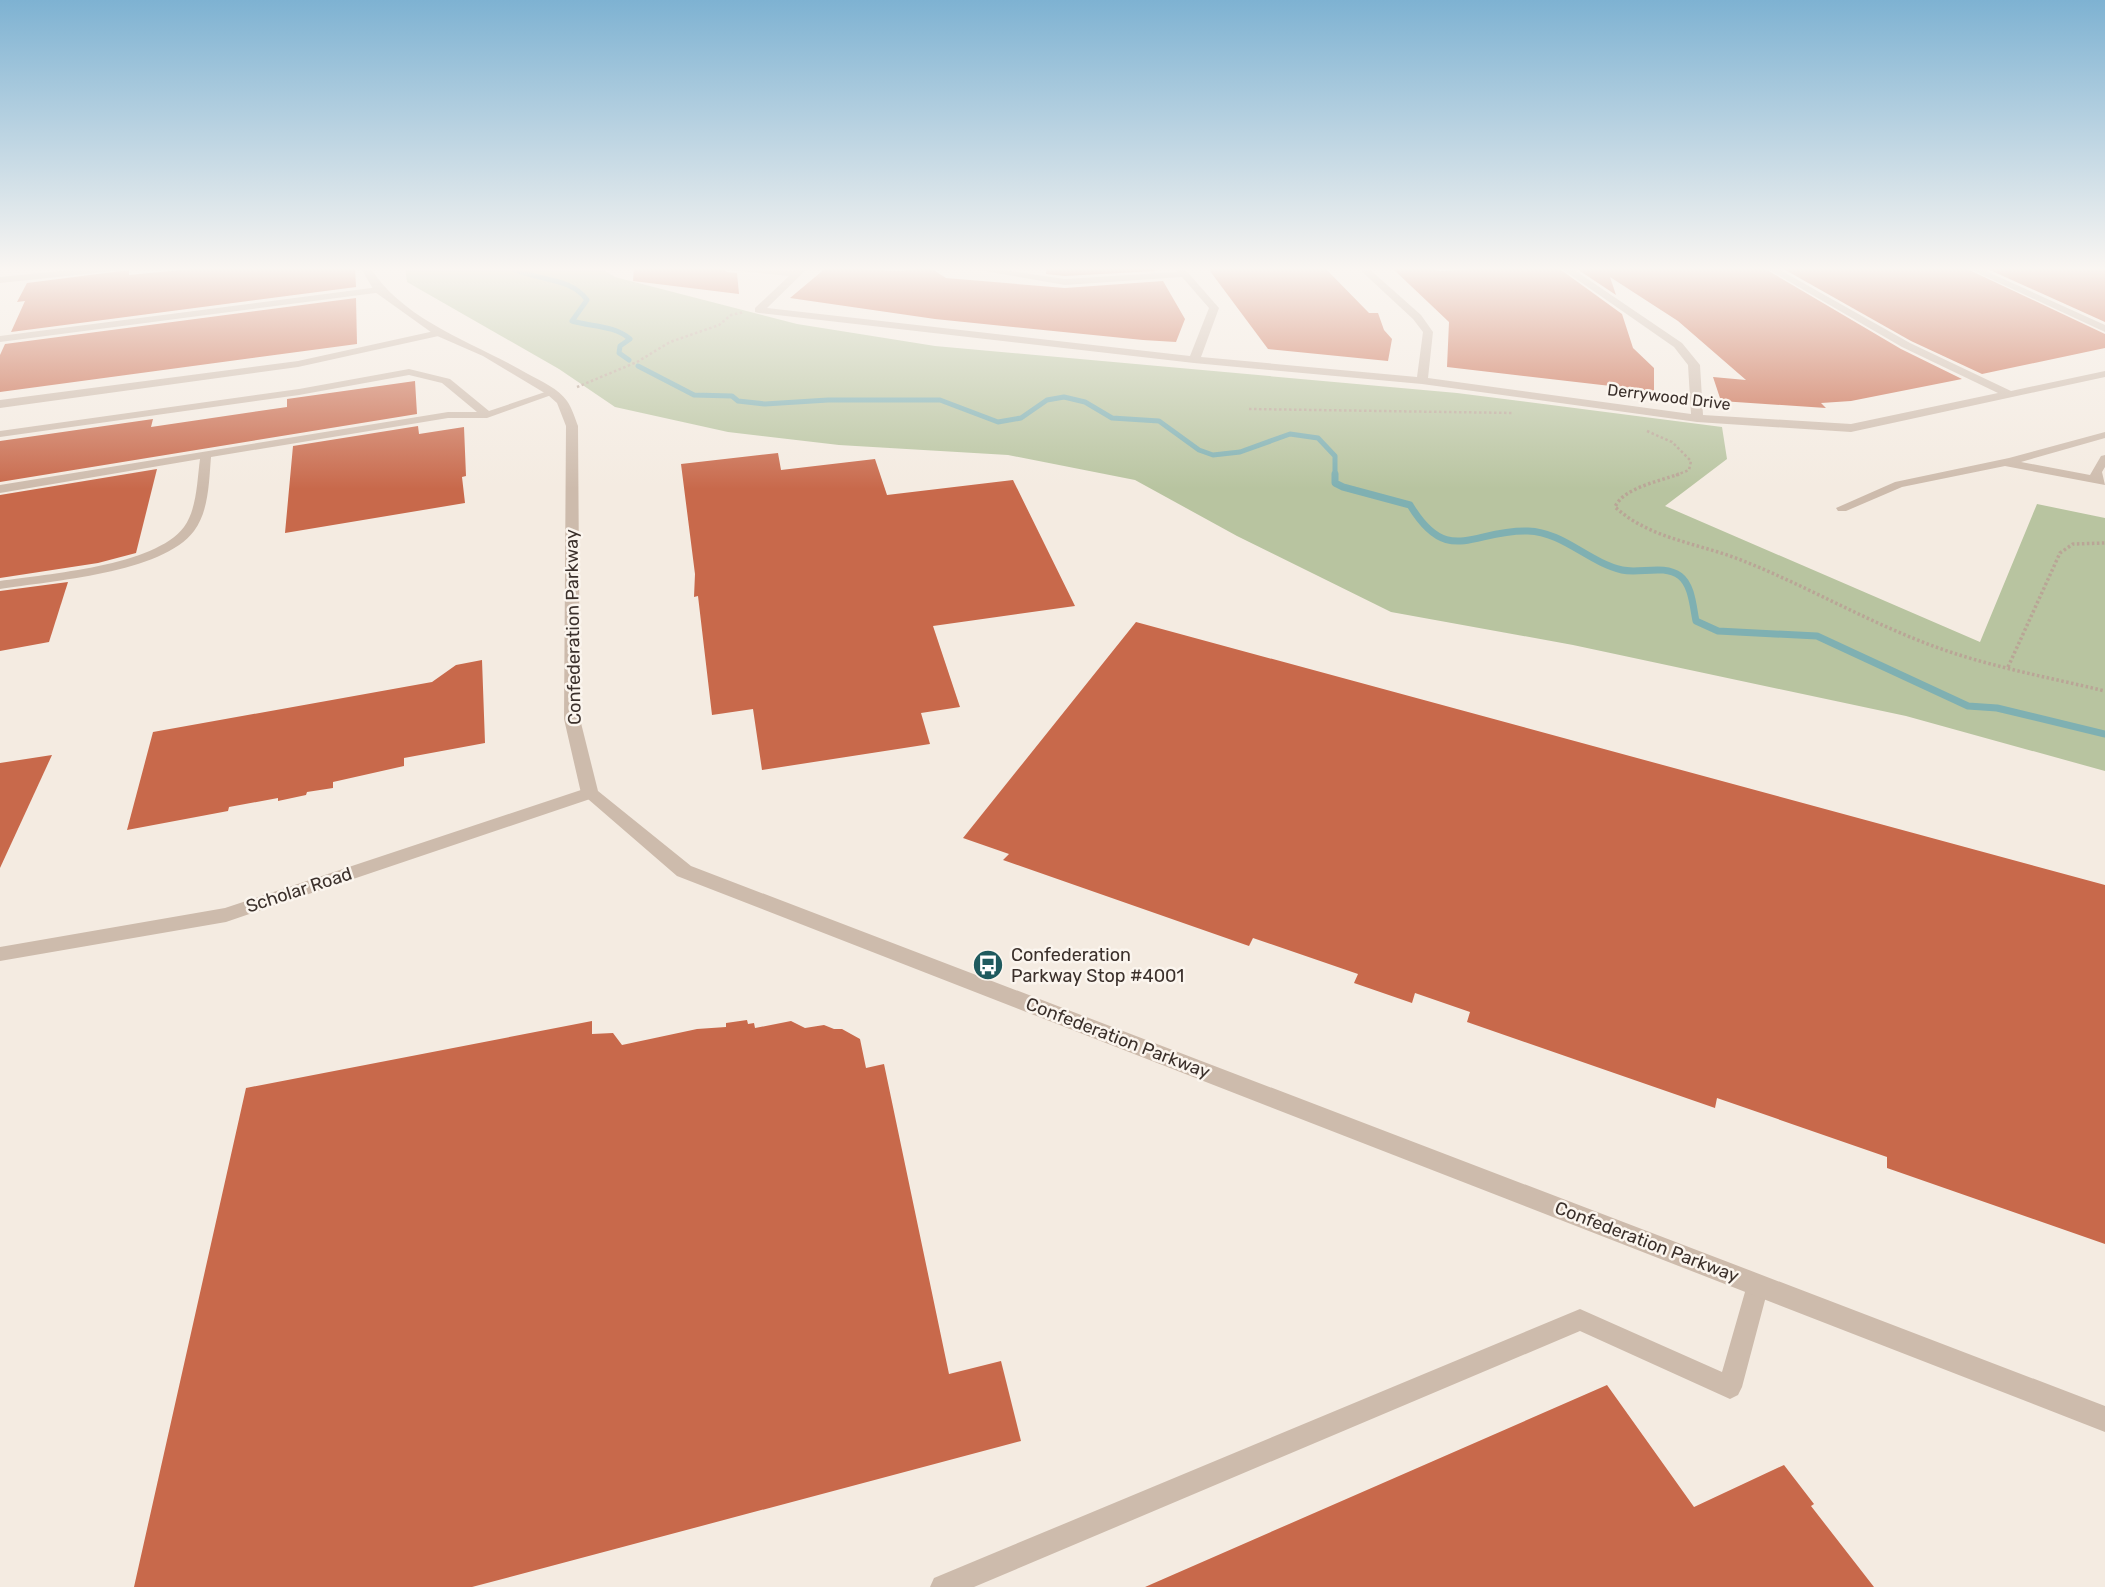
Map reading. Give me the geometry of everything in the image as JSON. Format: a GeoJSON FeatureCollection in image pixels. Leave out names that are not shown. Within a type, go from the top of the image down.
{"type":"FeatureCollection","features":[{"type":"Feature","properties":{"kind":"street"},"geometry":{"type":"LineString","coordinates":[[0,404],[298,364],[402,341]]}},
{"type":"Feature","properties":{"kind":"street","name":"Confederation Parkway"},"geometry":{"type":"LineString","coordinates":[[457,341],[487,354],[552,393],[562,402],[572,426],[572,719],[590,793],[684,872],[2105,1419]]}},
{"type":"Feature","properties":{"kind":"street","name":"Derrywood Drive"},"geometry":{"type":"LineString","coordinates":[[1029,341],[1194,360],[1422,381],[1697,418],[1851,428],[2105,374]]}},
{"type":"Feature","properties":{"kind":"street"},"geometry":{"type":"LineString","coordinates":[[1194,360],[1201,341]]}},
{"type":"Feature","properties":{"kind":"street"},"geometry":{"type":"LineString","coordinates":[[1422,381],[1427,341]]}},
{"type":"Feature","properties":{"kind":"street"},"geometry":{"type":"LineString","coordinates":[[1672,341],[1694,365],[1697,418]]}},
{"type":"Feature","properties":{"kind":"street"},"geometry":{"type":"LineString","coordinates":[[1899,341],[2009,394]]}},
{"type":"Feature","properties":{"kind":"street","name":"Scholar Road"},"geometry":{"type":"LineString","coordinates":[[0,954],[226,915],[590,793]]}},
{"type":"Feature","properties":{"kind":"lane"},"geometry":{"type":"LineString","coordinates":[[0,435],[410,372],[446,381],[487,415]]}},
{"type":"Feature","properties":{"kind":"lane"},"geometry":{"type":"LineString","coordinates":[[0,489],[447,415],[487,415],[552,393]]}},
{"type":"Feature","properties":{"kind":"lane"},"geometry":{"type":"LineString","coordinates":[[1842,508],[1899,484],[2005,462],[2105,435]]}},
{"type":"Feature","properties":{"kind":"lane"},"geometry":{"type":"LineString","coordinates":[[0,585],[133,562],[171,545],[188,530],[199,506],[206,455]]}},
{"type":"Feature","properties":{"kind":"lane"},"geometry":{"type":"LineString","coordinates":[[2101,481],[2096,472],[2105,458]]}},
{"type":"Feature","properties":{"kind":"lane"},"geometry":{"type":"LineString","coordinates":[[2005,462],[2101,481]]}},
{"type":"Feature","properties":{"kind":"lane"},"geometry":{"type":"LineString","coordinates":[[943,1587],[1580,1320],[1731,1387],[1758,1285]]}},
{"type":"Feature","properties":{"kind":"path"},"geometry":{"type":"LineString","coordinates":[[577,387],[636,362],[673,341]]}},
{"type":"Feature","properties":{"kind":"path"},"geometry":{"type":"LineString","coordinates":[[1249,409],[1515,413]]}},
{"type":"Feature","properties":{"kind":"path"},"geometry":{"type":"LineString","coordinates":[[1646,431],[1659,434],[1684,451],[1691,461],[1689,470],[1618,500],[1615,507],[1622,515],[1648,529],[1741,559],[1921,641],[1962,656],[2105,691]]}},
{"type":"Feature","properties":{"kind":"path"},"geometry":{"type":"LineString","coordinates":[[2007,667],[2060,553],[2073,544],[2105,543]]}},
{"type":"Feature","properties":{"kind":"green space"},"geometry":{"type":"Polygon","coordinates":[[[510,341],[904,341],[1457,393],[1722,427],[1727,459],[1665,506],[1980,642],[2037,504],[2105,518],[2105,771],[1906,716],[1573,645],[1391,612],[1237,536],[1135,480],[1008,455],[839,445],[728,432],[615,407],[559,369],[510,341]]]}},
{"type":"Feature","properties":{"kind":"building"},"geometry":{"type":"Polygon","coordinates":[[[27,341],[357,341],[357,344],[0,392],[0,355],[5,344],[27,341]]]}},
{"type":"Feature","properties":{"kind":"building"},"geometry":{"type":"Polygon","coordinates":[[[1262,341],[1392,341],[1388,361],[1268,349],[1262,341]]]}},
{"type":"Feature","properties":{"kind":"building"},"geometry":{"type":"Polygon","coordinates":[[[1448,341],[1631,341],[1633,348],[1654,368],[1654,391],[1447,367],[1448,341]]]}},
{"type":"Feature","properties":{"kind":"building"},"geometry":{"type":"Polygon","coordinates":[[[1701,341],[1888,341],[1962,379],[1851,401],[1821,403],[1826,408],[1721,401],[1713,377],[1746,380],[1701,341]]]}},
{"type":"Feature","properties":{"kind":"building"},"geometry":{"type":"Polygon","coordinates":[[[1911,341],[2105,341],[2105,348],[1982,374],[1911,341]]]}},
{"type":"Feature","properties":{"kind":"building"},"geometry":{"type":"Polygon","coordinates":[[[415,381],[417,414],[0,482],[0,441],[153,419],[151,427],[287,407],[287,399],[415,381]]]}},
{"type":"Feature","properties":{"kind":"building"},"geometry":{"type":"Polygon","coordinates":[[[418,426],[419,434],[464,427],[466,476],[462,477],[465,503],[285,533],[293,446],[418,426]]]}},
{"type":"Feature","properties":{"kind":"building"},"geometry":{"type":"Polygon","coordinates":[[[778,453],[781,470],[875,459],[887,495],[1013,480],[1075,606],[933,626],[960,707],[921,713],[930,744],[762,770],[753,709],[712,715],[698,596],[694,597],[695,574],[681,464],[778,453]]]}},
{"type":"Feature","properties":{"kind":"building"},"geometry":{"type":"Polygon","coordinates":[[[157,469],[136,553],[98,563],[0,578],[0,495],[157,469]]]}},
{"type":"Feature","properties":{"kind":"building"},"geometry":{"type":"Polygon","coordinates":[[[68,582],[49,642],[0,651],[0,591],[68,582]]]}},
{"type":"Feature","properties":{"kind":"building"},"geometry":{"type":"Polygon","coordinates":[[[1136,622],[2105,885],[2105,1244],[1887,1168],[1887,1157],[1717,1098],[1715,1108],[1467,1022],[1470,1012],[1415,993],[1412,1003],[1354,983],[1358,974],[1253,938],[1249,946],[1003,860],[1009,854],[963,838],[1136,622]]]}},
{"type":"Feature","properties":{"kind":"building"},"geometry":{"type":"Polygon","coordinates":[[[482,660],[485,743],[404,758],[404,766],[333,782],[333,788],[307,792],[306,795],[229,807],[228,811],[127,830],[153,732],[432,682],[456,665],[482,660]]]}},
{"type":"Feature","properties":{"kind":"building"},"geometry":{"type":"Polygon","coordinates":[[[52,755],[0,868],[0,763],[52,755]]]}},
{"type":"Feature","properties":{"kind":"building"},"geometry":{"type":"Polygon","coordinates":[[[747,1020],[748,1024],[754,1023],[755,1028],[791,1021],[805,1028],[824,1025],[842,1029],[860,1039],[866,1068],[884,1064],[949,1374],[1001,1361],[1021,1441],[472,1587],[134,1587],[246,1088],[592,1021],[592,1034],[613,1033],[622,1045],[697,1029],[726,1027],[726,1023],[747,1020]]]}},
{"type":"Feature","properties":{"kind":"building"},"geometry":{"type":"Polygon","coordinates":[[[1607,1385],[1694,1507],[1784,1465],[1814,1504],[1811,1506],[1874,1587],[1145,1587],[1607,1385]]]}},
{"type":"Feature","properties":{"kind":"waterway"},"geometry":{"type":"LineString","coordinates":[[627,341],[620,346],[619,353],[629,360]]}},
{"type":"Feature","properties":{"kind":"waterway"},"geometry":{"type":"LineString","coordinates":[[638,366],[694,395],[732,396],[738,401],[765,404],[828,400],[940,400],[998,422],[1021,418],[1047,400],[1064,397],[1085,402],[1112,418],[1159,421],[1199,450],[1213,455],[1240,452],[1290,434],[1318,438],[1335,456],[1335,483],[1410,505],[1424,524],[1437,535],[1450,540],[1463,541],[1528,531],[1553,536],[1598,561],[1622,570],[1674,572],[1687,585],[1696,621],[1718,631],[1817,636],[1968,706],[1997,708],[2105,734]]}},
{"type":"Feature","properties":{"kind":"place","name":"Confederation Parkway Stop #4001"},"geometry":{"type":"Point","coordinates":[988,965]}}]}
